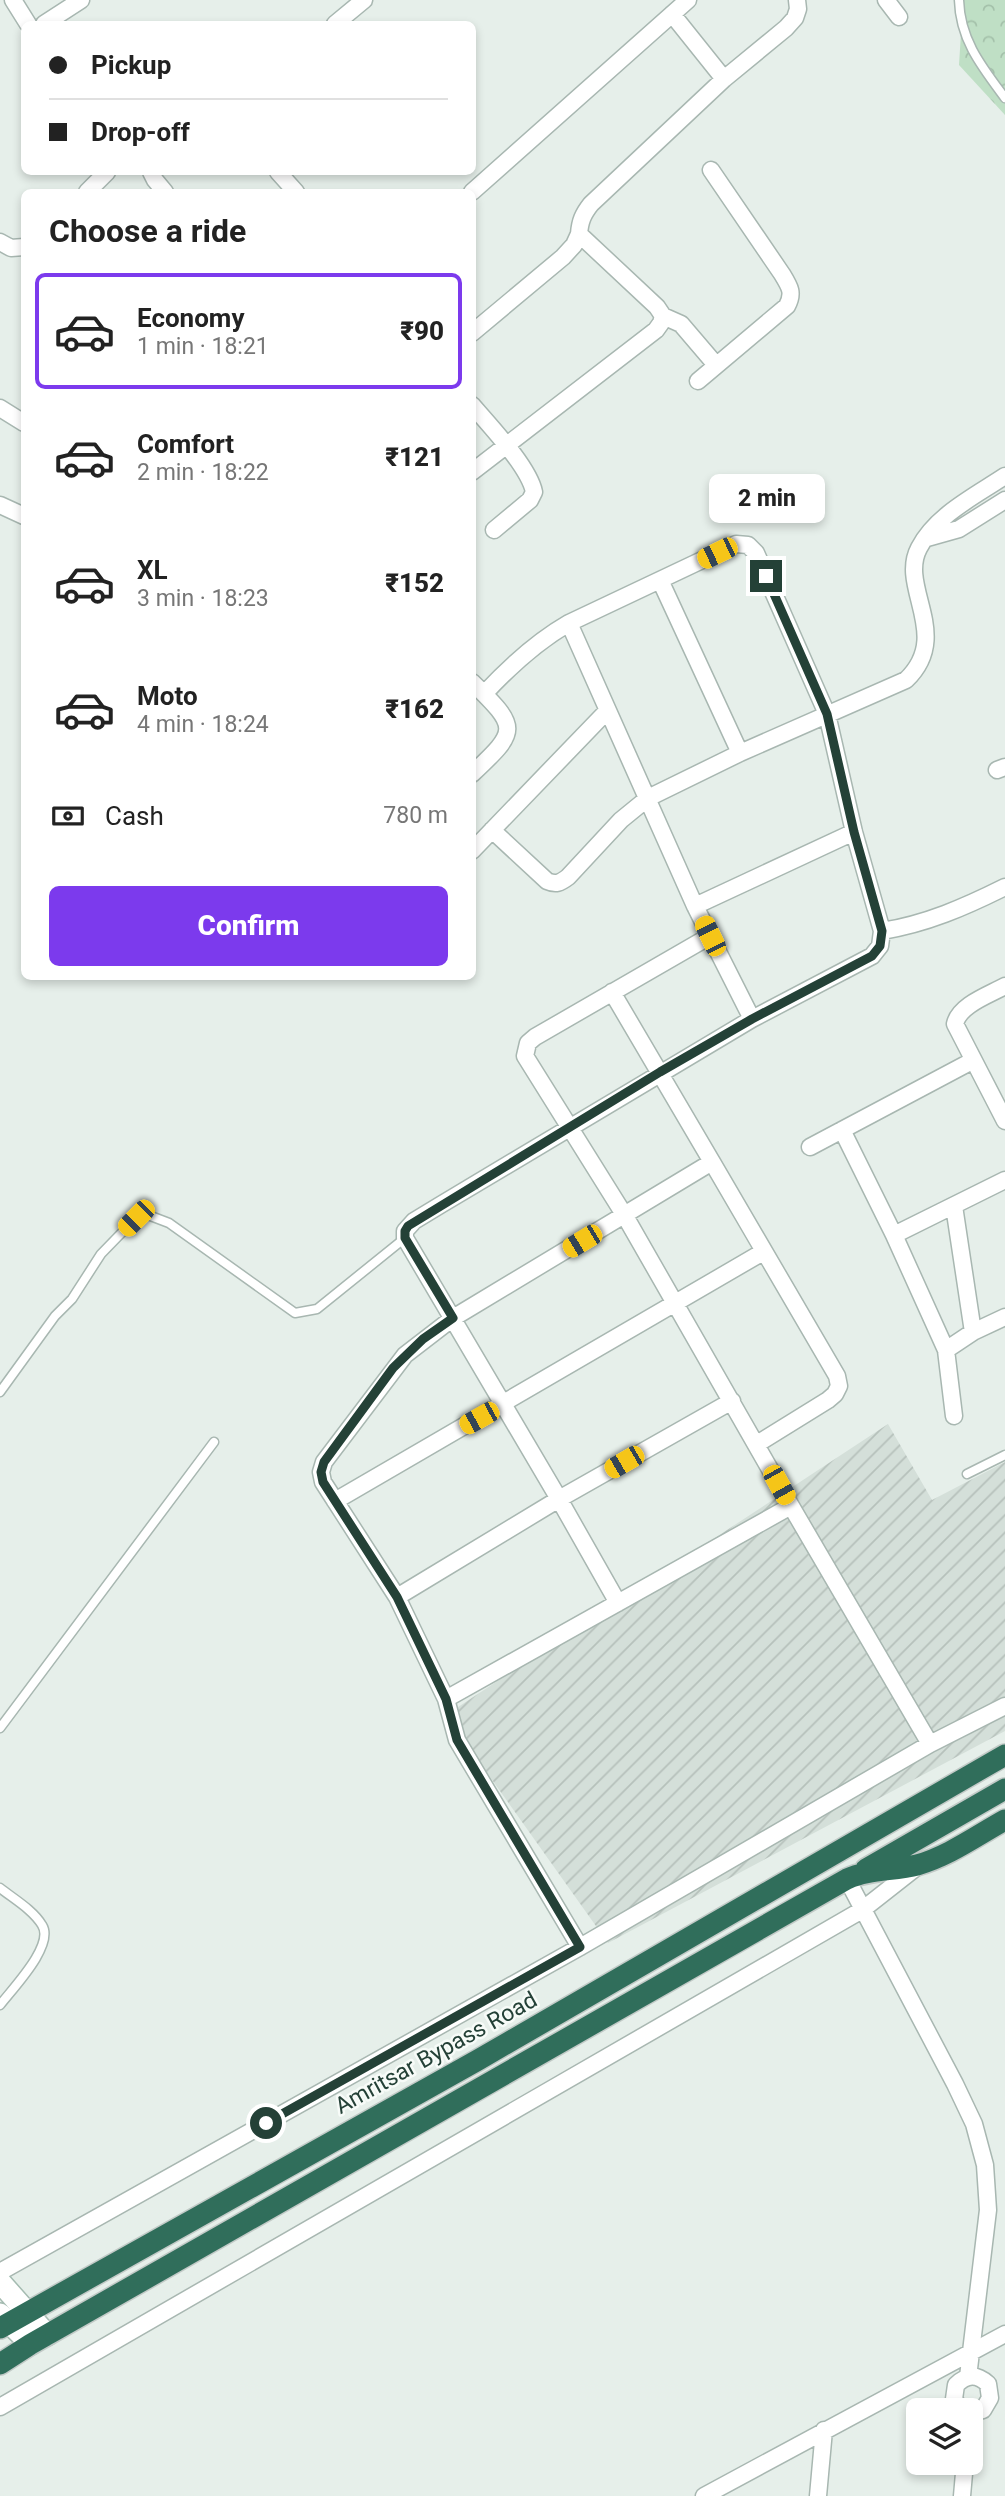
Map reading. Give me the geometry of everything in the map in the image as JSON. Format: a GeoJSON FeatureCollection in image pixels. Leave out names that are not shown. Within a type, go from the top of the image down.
{"type":"FeatureCollection","features":[{"type":"Feature","properties":{"kind":"highway","name":"Amritsar Bypass Road"},"geometry":{"type":"LineString","coordinates":[[9,2319],[465,2067],[1005,1755]]}},
{"type":"Feature","properties":{"kind":"highway"},"geometry":{"type":"LineString","coordinates":[[0,2364],[39,2339],[1005,1789]]}},
{"type":"Feature","properties":{"kind":"highway"},"geometry":{"type":"LineString","coordinates":[[853,1877],[920,1864],[942,1855],[1005,1820]]}},
{"type":"Feature","properties":{"kind":"street"},"geometry":{"type":"LineString","coordinates":[[13,0],[26,21]]}},
{"type":"Feature","properties":{"kind":"street"},"geometry":{"type":"LineString","coordinates":[[49,21],[81,0]]}},
{"type":"Feature","properties":{"kind":"street"},"geometry":{"type":"LineString","coordinates":[[339,21],[364,0]]}},
{"type":"Feature","properties":{"kind":"street"},"geometry":{"type":"LineString","coordinates":[[475,189],[688,0]]}},
{"type":"Feature","properties":{"kind":"street"},"geometry":{"type":"LineString","coordinates":[[476,330],[574,245],[580,223],[591,204],[724,79],[786,28],[798,9],[797,0]]}},
{"type":"Feature","properties":{"kind":"street"},"geometry":{"type":"LineString","coordinates":[[886,0],[899,17]]}},
{"type":"Feature","properties":{"kind":"street"},"geometry":{"type":"LineString","coordinates":[[672,14],[724,79]]}},
{"type":"Feature","properties":{"kind":"street"},"geometry":{"type":"LineString","coordinates":[[698,381],[787,306],[792,297],[791,289],[782,274],[711,170]]}},
{"type":"Feature","properties":{"kind":"street"},"geometry":{"type":"LineString","coordinates":[[90,189],[104,175]]}},
{"type":"Feature","properties":{"kind":"street"},"geometry":{"type":"LineString","coordinates":[[281,175],[293,189]]}},
{"type":"Feature","properties":{"kind":"street"},"geometry":{"type":"LineString","coordinates":[[579,234],[657,307],[663,316],[681,324],[716,365]]}},
{"type":"Feature","properties":{"kind":"street"},"geometry":{"type":"LineString","coordinates":[[0,242],[11,248],[21,247]]}},
{"type":"Feature","properties":{"kind":"street"},"geometry":{"type":"LineString","coordinates":[[476,469],[656,330],[663,316]]}},
{"type":"Feature","properties":{"kind":"street"},"geometry":{"type":"LineString","coordinates":[[0,408],[21,421]]}},
{"type":"Feature","properties":{"kind":"street"},"geometry":{"type":"LineString","coordinates":[[476,410],[533,485],[534,492],[530,500],[494,530]]}},
{"type":"Feature","properties":{"kind":"street"},"geometry":{"type":"LineString","coordinates":[[492,830],[547,881],[559,883],[568,877],[621,820],[648,798],[740,753],[906,680],[917,670],[923,656],[926,634],[914,566],[920,546],[934,527],[1005,476]]}},
{"type":"Feature","properties":{"kind":"street"},"geometry":{"type":"LineString","coordinates":[[927,538],[959,529],[1005,500]]}},
{"type":"Feature","properties":{"kind":"street"},"geometry":{"type":"LineString","coordinates":[[0,505],[21,515]]}},
{"type":"Feature","properties":{"kind":"street"},"geometry":{"type":"LineString","coordinates":[[476,770],[502,747],[509,734],[506,719],[478,688],[545,636],[569,623],[736,544],[748,545],[756,552],[827,714],[854,832],[882,931],[880,946],[872,956],[752,1019],[660,1072],[414,1221],[405,1231],[405,1238],[618,1603]]}},
{"type":"Feature","properties":{"kind":"street"},"geometry":{"type":"LineString","coordinates":[[660,580],[740,753]]}},
{"type":"Feature","properties":{"kind":"street"},"geometry":{"type":"LineString","coordinates":[[569,623],[695,906],[752,1019]]}},
{"type":"Feature","properties":{"kind":"street"},"geometry":{"type":"LineString","coordinates":[[476,847],[607,710]]}},
{"type":"Feature","properties":{"kind":"street"},"geometry":{"type":"LineString","coordinates":[[695,906],[854,832]]}},
{"type":"Feature","properties":{"kind":"street"},"geometry":{"type":"LineString","coordinates":[[882,931],[910,927],[933,919],[1005,887]]}},
{"type":"Feature","properties":{"kind":"street"},"geometry":{"type":"LineString","coordinates":[[710,936],[535,1037],[525,1049],[525,1056],[625,1216],[930,1745]]}},
{"type":"Feature","properties":{"kind":"street"},"geometry":{"type":"LineString","coordinates":[[1005,986],[963,1010],[957,1016],[955,1024],[1005,1121]]}},
{"type":"Feature","properties":{"kind":"street"},"geometry":{"type":"LineString","coordinates":[[612,992],[837,1376],[839,1386],[828,1400],[757,1444]]}},
{"type":"Feature","properties":{"kind":"street"},"geometry":{"type":"LineString","coordinates":[[810,1147],[972,1061]]}},
{"type":"Feature","properties":{"kind":"street"},"geometry":{"type":"LineString","coordinates":[[842,1130],[894,1235],[946,1350],[954,1416]]}},
{"type":"Feature","properties":{"kind":"street"},"geometry":{"type":"LineString","coordinates":[[580,1947],[457,1740],[446,1699],[397,1597],[323,1482],[321,1472],[324,1462],[393,1368],[423,1339],[453,1318],[712,1162]]}},
{"type":"Feature","properties":{"kind":"street"},"geometry":{"type":"LineString","coordinates":[[894,1235],[1005,1180]]}},
{"type":"Feature","properties":{"kind":"street"},"geometry":{"type":"LineString","coordinates":[[954,1206],[973,1332]]}},
{"type":"Feature","properties":{"kind":"street"},"geometry":{"type":"LineString","coordinates":[[335,1500],[763,1252]]}},
{"type":"Feature","properties":{"kind":"street"},"geometry":{"type":"LineString","coordinates":[[946,1350],[973,1332],[1005,1317]]}},
{"type":"Feature","properties":{"kind":"street"},"geometry":{"type":"LineString","coordinates":[[397,1597],[559,1499],[732,1401]]}},
{"type":"Feature","properties":{"kind":"street"},"geometry":{"type":"LineString","coordinates":[[446,1699],[790,1506]]}},
{"type":"Feature","properties":{"kind":"street"},"geometry":{"type":"LineString","coordinates":[[0,2272],[580,1947],[930,1745],[1005,1706]]}},
{"type":"Feature","properties":{"kind":"street"},"geometry":{"type":"LineString","coordinates":[[0,2407],[862,1910],[920,1864]]}},
{"type":"Feature","properties":{"kind":"street"},"geometry":{"type":"LineString","coordinates":[[853,1877],[862,1910],[956,2084],[974,2124],[985,2165],[988,2210],[968,2376]]}},
{"type":"Feature","properties":{"kind":"street"},"geometry":{"type":"LineString","coordinates":[[0,2281],[9,2319],[39,2339]]}},
{"type":"Feature","properties":{"kind":"street"},"geometry":{"type":"LineString","coordinates":[[704,2496],[1005,2334]]}},
{"type":"Feature","properties":{"kind":"street"},"geometry":{"type":"LineString","coordinates":[[954,2398],[956,2385],[968,2376],[976,2376],[988,2384],[998,2400],[983,2410]]}},
{"type":"Feature","properties":{"kind":"street"},"geometry":{"type":"LineString","coordinates":[[818,2496],[824,2430]]}},
{"type":"Feature","properties":{"kind":"street"},"geometry":{"type":"LineString","coordinates":[[962,2496],[964,2475]]}},
{"type":"Feature","properties":{"kind":"lane"},"geometry":{"type":"LineString","coordinates":[[959,0],[963,32],[972,53],[1005,98]]}},
{"type":"Feature","properties":{"kind":"lane"},"geometry":{"type":"LineString","coordinates":[[0,1392],[55,1317],[72,1299],[101,1254],[136,1218],[148,1215],[169,1223],[295,1312],[317,1308],[405,1238]]}},
{"type":"Feature","properties":{"kind":"lane"},"geometry":{"type":"LineString","coordinates":[[0,1728],[214,1442]]}},
{"type":"Feature","properties":{"kind":"lane"},"geometry":{"type":"LineString","coordinates":[[967,1474],[1005,1455]]}},
{"type":"Feature","properties":{"kind":"lane"},"geometry":{"type":"LineString","coordinates":[[0,1888],[37,1917],[45,1928],[45,1942],[38,1955],[0,2005]]}},
{"type":"Feature","properties":{"kind":"shaded area"},"geometry":{"type":"Polygon","coordinates":[[[888,1424],[932,1500],[1005,1462],[1005,1731],[608,1943],[446,1715],[888,1424]]]}},
{"type":"Feature","properties":{"kind":"green space"},"geometry":{"type":"Polygon","coordinates":[[[963,0],[1005,0],[1005,115],[959,65],[963,0]]]}},
{"type":"Feature","properties":{"kind":"route"},"geometry":{"type":"LineString","coordinates":[[266,2123],[580,1947],[457,1740],[446,1699],[397,1597],[323,1482],[321,1472],[324,1462],[393,1368],[423,1339],[453,1318],[405,1238],[408,1226],[660,1072],[752,1019],[872,956],[880,946],[882,931],[854,832],[827,714],[766,576]]}}]}
